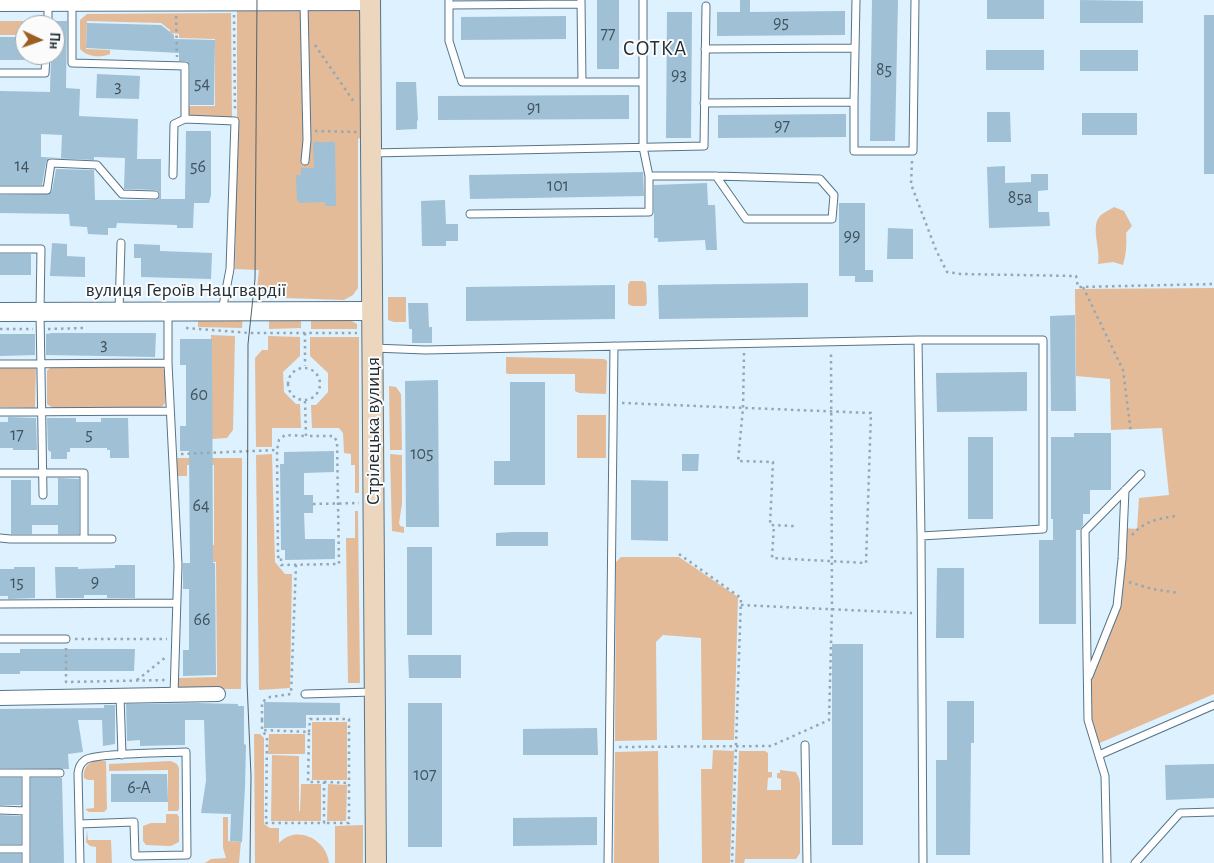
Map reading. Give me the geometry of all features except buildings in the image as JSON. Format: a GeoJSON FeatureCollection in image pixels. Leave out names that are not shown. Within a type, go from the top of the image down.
{"type":"FeatureCollection","features":[{"type":"Feature","properties":{"kind":"main road","name":"Стрілецька вулиця"},"geometry":{"type":"LineString","coordinates":[[370,2],[371,154],[366,311],[373,348],[376,863]]}},
{"type":"Feature","properties":{"kind":"street"},"geometry":{"type":"LineString","coordinates":[[0,4],[234,2],[304,4],[370,2]]}},
{"type":"Feature","properties":{"kind":"street","name":"вулиця Героїв Нацгвардії"},"geometry":{"type":"LineString","coordinates":[[0,312],[41,320],[119,312],[168,319],[222,311],[366,311]]}},
{"type":"Feature","properties":{"kind":"street"},"geometry":{"type":"LineString","coordinates":[[0,698],[218,694]]}},
{"type":"Feature","properties":{"kind":"lane"},"geometry":{"type":"LineString","coordinates":[[470,214],[649,212],[649,176],[643,148],[643,0]]}},
{"type":"Feature","properties":{"kind":"lane"},"geometry":{"type":"LineString","coordinates":[[856,0],[854,151],[913,151],[915,0]]}},
{"type":"Feature","properties":{"kind":"lane"},"geometry":{"type":"LineString","coordinates":[[582,82],[581,2],[449,3],[449,40],[462,82],[582,82],[643,82]]}},
{"type":"Feature","properties":{"kind":"lane"},"geometry":{"type":"LineString","coordinates":[[48,4],[48,15]]}},
{"type":"Feature","properties":{"kind":"lane"},"geometry":{"type":"LineString","coordinates":[[72,4],[72,63],[186,66],[185,119]]}},
{"type":"Feature","properties":{"kind":"lane"},"geometry":{"type":"LineString","coordinates":[[304,4],[305,161]]}},
{"type":"Feature","properties":{"kind":"lane"},"geometry":{"type":"LineString","coordinates":[[371,154],[704,146],[706,6]]}},
{"type":"Feature","properties":{"kind":"lane"},"geometry":{"type":"LineString","coordinates":[[705,49],[855,48]]}},
{"type":"Feature","properties":{"kind":"lane"},"geometry":{"type":"LineString","coordinates":[[0,73],[45,73],[45,65]]}},
{"type":"Feature","properties":{"kind":"lane"},"geometry":{"type":"LineString","coordinates":[[704,103],[854,102]]}},
{"type":"Feature","properties":{"kind":"lane"},"geometry":{"type":"LineString","coordinates":[[173,175],[174,124],[185,119],[235,121],[230,269],[222,311]]}},
{"type":"Feature","properties":{"kind":"lane"},"geometry":{"type":"LineString","coordinates":[[0,190],[47,190],[51,163],[97,165],[122,194],[155,194]]}},
{"type":"Feature","properties":{"kind":"lane"},"geometry":{"type":"LineString","coordinates":[[649,176],[716,176],[820,179],[834,195],[832,219],[746,219],[716,176]]}},
{"type":"Feature","properties":{"kind":"lane"},"geometry":{"type":"LineString","coordinates":[[119,312],[121,243]]}},
{"type":"Feature","properties":{"kind":"lane"},"geometry":{"type":"LineString","coordinates":[[0,249],[42,249],[43,495]]}},
{"type":"Feature","properties":{"kind":"lane"},"geometry":{"type":"LineString","coordinates":[[168,319],[168,363],[178,565],[174,695]]}},
{"type":"Feature","properties":{"kind":"lane"},"geometry":{"type":"LineString","coordinates":[[373,348],[424,350],[918,340],[1043,340],[1044,529],[922,536]]}},
{"type":"Feature","properties":{"kind":"lane"},"geometry":{"type":"LineString","coordinates":[[918,340],[922,536],[923,863]]}},
{"type":"Feature","properties":{"kind":"lane"},"geometry":{"type":"LineString","coordinates":[[608,863],[614,346]]}},
{"type":"Feature","properties":{"kind":"lane"},"geometry":{"type":"LineString","coordinates":[[0,364],[168,363]]}},
{"type":"Feature","properties":{"kind":"lane"},"geometry":{"type":"LineString","coordinates":[[0,412],[170,411]]}},
{"type":"Feature","properties":{"kind":"lane"},"geometry":{"type":"LineString","coordinates":[[0,473],[84,473],[84,539]]}},
{"type":"Feature","properties":{"kind":"lane"},"geometry":{"type":"LineString","coordinates":[[1107,863],[1105,776],[1088,720],[1085,531],[1141,474]]}},
{"type":"Feature","properties":{"kind":"lane"},"geometry":{"type":"LineString","coordinates":[[1088,679],[1116,606],[1123,545],[1125,490]]}},
{"type":"Feature","properties":{"kind":"lane"},"geometry":{"type":"LineString","coordinates":[[0,538],[112,539]]}},
{"type":"Feature","properties":{"kind":"lane"},"geometry":{"type":"LineString","coordinates":[[0,604],[177,603]]}},
{"type":"Feature","properties":{"kind":"lane"},"geometry":{"type":"LineString","coordinates":[[0,639],[66,639]]}},
{"type":"Feature","properties":{"kind":"lane"},"geometry":{"type":"LineString","coordinates":[[305,694],[375,692]]}},
{"type":"Feature","properties":{"kind":"lane"},"geometry":{"type":"LineString","coordinates":[[120,696],[122,755]]}},
{"type":"Feature","properties":{"kind":"lane"},"geometry":{"type":"LineString","coordinates":[[1099,755],[1214,705]]}},
{"type":"Feature","properties":{"kind":"lane"},"geometry":{"type":"LineString","coordinates":[[805,746],[807,863]]}},
{"type":"Feature","properties":{"kind":"lane"},"geometry":{"type":"LineString","coordinates":[[79,824],[134,822],[135,856],[187,855],[186,752],[86,759],[79,765],[78,773],[79,824],[80,863]]}},
{"type":"Feature","properties":{"kind":"lane"},"geometry":{"type":"LineString","coordinates":[[0,773],[60,774]]}},
{"type":"Feature","properties":{"kind":"lane"},"geometry":{"type":"LineString","coordinates":[[26,773],[26,863]]}},
{"type":"Feature","properties":{"kind":"lane"},"geometry":{"type":"LineString","coordinates":[[0,810],[26,810]]}},
{"type":"Feature","properties":{"kind":"lane"},"geometry":{"type":"LineString","coordinates":[[1134,863],[1180,813],[1214,812]]}},
{"type":"Feature","properties":{"kind":"lane"},"geometry":{"type":"LineString","coordinates":[[0,849],[26,848]]}},
{"type":"Feature","properties":{"kind":"path"},"geometry":{"type":"LineString","coordinates":[[234,2],[235,121]]}},
{"type":"Feature","properties":{"kind":"path"},"geometry":{"type":"LineString","coordinates":[[176,12],[176,31],[178,34],[177,66]]}},
{"type":"Feature","properties":{"kind":"path"},"geometry":{"type":"LineString","coordinates":[[304,30],[358,108]]}},
{"type":"Feature","properties":{"kind":"path"},"geometry":{"type":"LineString","coordinates":[[306,131],[358,132]]}},
{"type":"Feature","properties":{"kind":"path"},"geometry":{"type":"LineString","coordinates":[[913,151],[911,184],[936,250],[947,272],[961,274],[1076,276],[1078,287],[1214,284]]}},
{"type":"Feature","properties":{"kind":"path"},"geometry":{"type":"LineString","coordinates":[[1083,287],[1122,370],[1132,432]]}},
{"type":"Feature","properties":{"kind":"path"},"geometry":{"type":"LineString","coordinates":[[168,319],[249,333],[361,333],[366,311]]}},
{"type":"Feature","properties":{"kind":"path"},"geometry":{"type":"LineString","coordinates":[[0,329],[41,320],[90,328]]}},
{"type":"Feature","properties":{"kind":"path"},"geometry":{"type":"LineString","coordinates":[[304,333],[305,367]]}},
{"type":"Feature","properties":{"kind":"path"},"geometry":{"type":"LineString","coordinates":[[610,747],[771,746],[829,720],[832,608],[831,342]]}},
{"type":"Feature","properties":{"kind":"path"},"geometry":{"type":"LineString","coordinates":[[745,344],[743,408],[738,461],[772,462],[770,525],[794,526]]}},
{"type":"Feature","properties":{"kind":"path"},"geometry":{"type":"LineString","coordinates":[[305,367],[313,369],[320,377],[320,388],[315,397],[305,401],[295,398],[289,390],[288,380],[293,371],[305,367]]}},
{"type":"Feature","properties":{"kind":"path"},"geometry":{"type":"LineString","coordinates":[[305,401],[306,436]]}},
{"type":"Feature","properties":{"kind":"path"},"geometry":{"type":"LineString","coordinates":[[613,402],[871,413],[866,563],[772,558],[774,525]]}},
{"type":"Feature","properties":{"kind":"path"},"geometry":{"type":"LineString","coordinates":[[285,435],[306,436],[332,436],[337,441],[339,564],[281,565],[281,556],[278,556],[277,450],[279,440],[285,435]]}},
{"type":"Feature","properties":{"kind":"path"},"geometry":{"type":"LineString","coordinates":[[172,455],[277,450]]}},
{"type":"Feature","properties":{"kind":"path"},"geometry":{"type":"LineString","coordinates":[[313,504],[360,503]]}},
{"type":"Feature","properties":{"kind":"path"},"geometry":{"type":"LineString","coordinates":[[1123,545],[1137,529],[1152,520],[1175,516]]}},
{"type":"Feature","properties":{"kind":"path"},"geometry":{"type":"LineString","coordinates":[[679,554],[740,598],[732,863]]}},
{"type":"Feature","properties":{"kind":"path"},"geometry":{"type":"LineString","coordinates":[[310,565],[311,560]]}},
{"type":"Feature","properties":{"kind":"path"},"geometry":{"type":"LineString","coordinates":[[296,565],[291,694],[270,697],[262,702],[262,730],[267,737],[266,823],[349,823],[349,783],[349,719],[310,719],[308,782],[349,783]]}},
{"type":"Feature","properties":{"kind":"path"},"geometry":{"type":"LineString","coordinates":[[1120,575],[1131,584],[1179,593]]}},
{"type":"Feature","properties":{"kind":"path"},"geometry":{"type":"LineString","coordinates":[[740,604],[922,614]]}},
{"type":"Feature","properties":{"kind":"path"},"geometry":{"type":"LineString","coordinates":[[175,680],[66,682],[66,639],[176,639]]}},
{"type":"Feature","properties":{"kind":"path"},"geometry":{"type":"LineString","coordinates":[[136,681],[176,650]]}},
{"type":"Feature","properties":{"kind":"path"},"geometry":{"type":"LineString","coordinates":[[262,730],[309,732]]}},
{"type":"Feature","properties":{"kind":"path"},"geometry":{"type":"LineString","coordinates":[[324,782],[324,823]]}},
{"type":"Feature","properties":{"kind":"shaded area"},"geometry":{"type":"Polygon","coordinates":[[[260,9],[361,9],[363,136],[358,139],[358,288],[353,295],[344,300],[256,297],[259,270],[235,269],[237,11],[260,9]]]}},
{"type":"Feature","properties":{"kind":"shaded area"},"geometry":{"type":"Polygon","coordinates":[[[231,13],[232,117],[188,116],[189,106],[215,106],[215,39],[179,38],[179,34],[170,33],[170,30],[161,23],[87,21],[86,49],[110,50],[110,54],[94,56],[86,54],[80,49],[80,20],[87,14],[231,13]]]}},
{"type":"Feature","properties":{"kind":"shaded area"},"geometry":{"type":"Polygon","coordinates":[[[0,21],[15,21],[15,35],[0,35],[0,21]]]}},
{"type":"Feature","properties":{"kind":"shaded area"},"geometry":{"type":"Polygon","coordinates":[[[1114,207],[1124,211],[1132,226],[1126,233],[1123,265],[1113,262],[1098,264],[1097,221],[1101,215],[1114,207]]]}},
{"type":"Feature","properties":{"kind":"shaded area"},"geometry":{"type":"Polygon","coordinates":[[[630,281],[643,281],[646,283],[647,303],[645,306],[632,306],[628,304],[628,285],[630,281]]]}},
{"type":"Feature","properties":{"kind":"shaded area"},"geometry":{"type":"Polygon","coordinates":[[[1214,288],[1214,694],[1095,745],[1088,720],[1088,679],[1117,606],[1124,528],[1137,529],[1139,498],[1169,495],[1162,428],[1111,430],[1110,379],[1076,376],[1075,289],[1214,288]]]}},
{"type":"Feature","properties":{"kind":"shaded area"},"geometry":{"type":"Polygon","coordinates":[[[388,297],[406,297],[406,322],[388,320],[388,297]]]}},
{"type":"Feature","properties":{"kind":"shaded area"},"geometry":{"type":"Polygon","coordinates":[[[212,315],[243,315],[242,328],[198,327],[198,321],[212,321],[212,315]]]}},
{"type":"Feature","properties":{"kind":"shaded area"},"geometry":{"type":"Polygon","coordinates":[[[301,316],[301,328],[269,329],[269,317],[301,316]]]}},
{"type":"Feature","properties":{"kind":"shaded area"},"geometry":{"type":"Polygon","coordinates":[[[311,316],[342,316],[357,324],[357,329],[311,329],[311,316]]]}},
{"type":"Feature","properties":{"kind":"shaded area"},"geometry":{"type":"Polygon","coordinates":[[[211,335],[235,336],[233,430],[227,438],[212,439],[211,335]]]}},
{"type":"Feature","properties":{"kind":"shaded area"},"geometry":{"type":"Polygon","coordinates":[[[268,336],[300,337],[300,356],[283,372],[284,392],[296,404],[300,404],[301,428],[272,428],[272,447],[256,447],[255,358],[262,350],[268,350],[268,336]]]}},
{"type":"Feature","properties":{"kind":"shaded area"},"geometry":{"type":"Polygon","coordinates":[[[310,337],[359,337],[359,493],[355,493],[355,465],[351,465],[351,454],[344,453],[343,433],[339,428],[312,428],[311,405],[316,405],[328,392],[328,373],[310,356],[310,337]]]}},
{"type":"Feature","properties":{"kind":"shaded area"},"geometry":{"type":"Polygon","coordinates":[[[506,357],[604,359],[607,361],[606,394],[579,393],[575,391],[575,374],[508,374],[506,373],[506,357]]]}},
{"type":"Feature","properties":{"kind":"shaded area"},"geometry":{"type":"Polygon","coordinates":[[[0,366],[36,366],[35,408],[0,407],[0,366]]]}},
{"type":"Feature","properties":{"kind":"shaded area"},"geometry":{"type":"Polygon","coordinates":[[[51,367],[161,367],[165,370],[165,403],[162,407],[53,408],[47,404],[47,371],[51,367]]]}},
{"type":"Feature","properties":{"kind":"shaded area"},"geometry":{"type":"Polygon","coordinates":[[[389,386],[396,387],[401,394],[402,450],[390,450],[389,386]]]}},
{"type":"Feature","properties":{"kind":"shaded area"},"geometry":{"type":"Polygon","coordinates":[[[577,415],[606,415],[606,458],[577,458],[577,415]]]}},
{"type":"Feature","properties":{"kind":"shaded area"},"geometry":{"type":"Polygon","coordinates":[[[272,454],[275,562],[285,574],[292,574],[290,688],[259,690],[256,455],[272,454]]]}},
{"type":"Feature","properties":{"kind":"shaded area"},"geometry":{"type":"Polygon","coordinates":[[[390,454],[402,455],[402,504],[399,523],[400,526],[404,527],[404,533],[392,531],[390,454]]]}},
{"type":"Feature","properties":{"kind":"shaded area"},"geometry":{"type":"Polygon","coordinates":[[[177,458],[242,458],[241,689],[178,689],[178,678],[217,677],[216,562],[199,562],[199,546],[214,545],[214,465],[187,465],[187,476],[177,476],[177,458]]]}},
{"type":"Feature","properties":{"kind":"shaded area"},"geometry":{"type":"Polygon","coordinates":[[[355,511],[358,511],[360,683],[348,683],[346,538],[355,538],[355,511]]]}},
{"type":"Feature","properties":{"kind":"shaded area"},"geometry":{"type":"Polygon","coordinates":[[[621,557],[679,557],[738,597],[734,740],[702,740],[701,638],[663,635],[656,642],[657,740],[615,741],[616,562],[621,557]]]}},
{"type":"Feature","properties":{"kind":"shaded area"},"geometry":{"type":"Polygon","coordinates":[[[312,722],[347,722],[347,780],[312,780],[312,722]]]}},
{"type":"Feature","properties":{"kind":"shaded area"},"geometry":{"type":"Polygon","coordinates":[[[254,734],[260,734],[264,738],[264,824],[270,828],[279,828],[279,843],[286,837],[294,835],[310,837],[317,841],[327,854],[329,863],[255,863],[254,734]]]}},
{"type":"Feature","properties":{"kind":"shaded area"},"geometry":{"type":"Polygon","coordinates":[[[269,734],[305,734],[305,754],[268,754],[269,734]]]}},
{"type":"Feature","properties":{"kind":"shaded area"},"geometry":{"type":"Polygon","coordinates":[[[713,750],[734,751],[730,863],[702,863],[701,769],[712,769],[713,750]]]}},
{"type":"Feature","properties":{"kind":"shaded area"},"geometry":{"type":"Polygon","coordinates":[[[658,751],[659,863],[614,863],[615,752],[658,751]]]}},
{"type":"Feature","properties":{"kind":"shaded area"},"geometry":{"type":"Polygon","coordinates":[[[739,751],[765,751],[768,753],[768,772],[772,772],[772,777],[768,778],[767,790],[781,790],[781,779],[777,778],[777,773],[780,773],[780,770],[796,772],[800,783],[800,853],[796,859],[745,859],[744,863],[735,863],[739,751]]]}},
{"type":"Feature","properties":{"kind":"shaded area"},"geometry":{"type":"Polygon","coordinates":[[[272,755],[299,756],[299,811],[301,784],[321,784],[321,821],[271,821],[272,755]]]}},
{"type":"Feature","properties":{"kind":"shaded area"},"geometry":{"type":"Polygon","coordinates":[[[94,761],[106,761],[107,809],[104,812],[89,812],[85,809],[94,808],[94,780],[84,778],[84,775],[87,766],[94,761]]]}},
{"type":"Feature","properties":{"kind":"shaded area"},"geometry":{"type":"Polygon","coordinates":[[[171,761],[177,764],[179,768],[178,811],[168,811],[168,770],[109,771],[109,764],[171,761]]]}},
{"type":"Feature","properties":{"kind":"shaded area"},"geometry":{"type":"Polygon","coordinates":[[[328,784],[347,785],[346,821],[327,821],[328,784]]]}},
{"type":"Feature","properties":{"kind":"shaded area"},"geometry":{"type":"Polygon","coordinates":[[[166,814],[177,814],[179,817],[179,842],[171,846],[146,845],[143,841],[143,826],[151,823],[166,823],[166,814]]]}},
{"type":"Feature","properties":{"kind":"shaded area"},"geometry":{"type":"Polygon","coordinates":[[[223,817],[228,817],[228,841],[241,842],[239,863],[205,863],[211,859],[226,858],[223,848],[223,817]]]}},
{"type":"Feature","properties":{"kind":"shaded area"},"geometry":{"type":"Polygon","coordinates":[[[363,825],[363,863],[335,863],[335,826],[363,825]]]}},
{"type":"Feature","properties":{"kind":"shaded area"},"geometry":{"type":"Polygon","coordinates":[[[87,830],[88,840],[111,840],[112,863],[96,863],[96,847],[90,846],[86,842],[87,830]]]}},
{"type":"Feature","properties":{"kind":"tram line"},"geometry":{"type":"LineString","coordinates":[[250,863],[251,776],[247,682],[248,344],[255,279],[257,0]]}},
{"type":"Feature","properties":{"kind":"district","name":"СОТКА"},"geometry":{"type":"Point","coordinates":[655,49]}}]}
